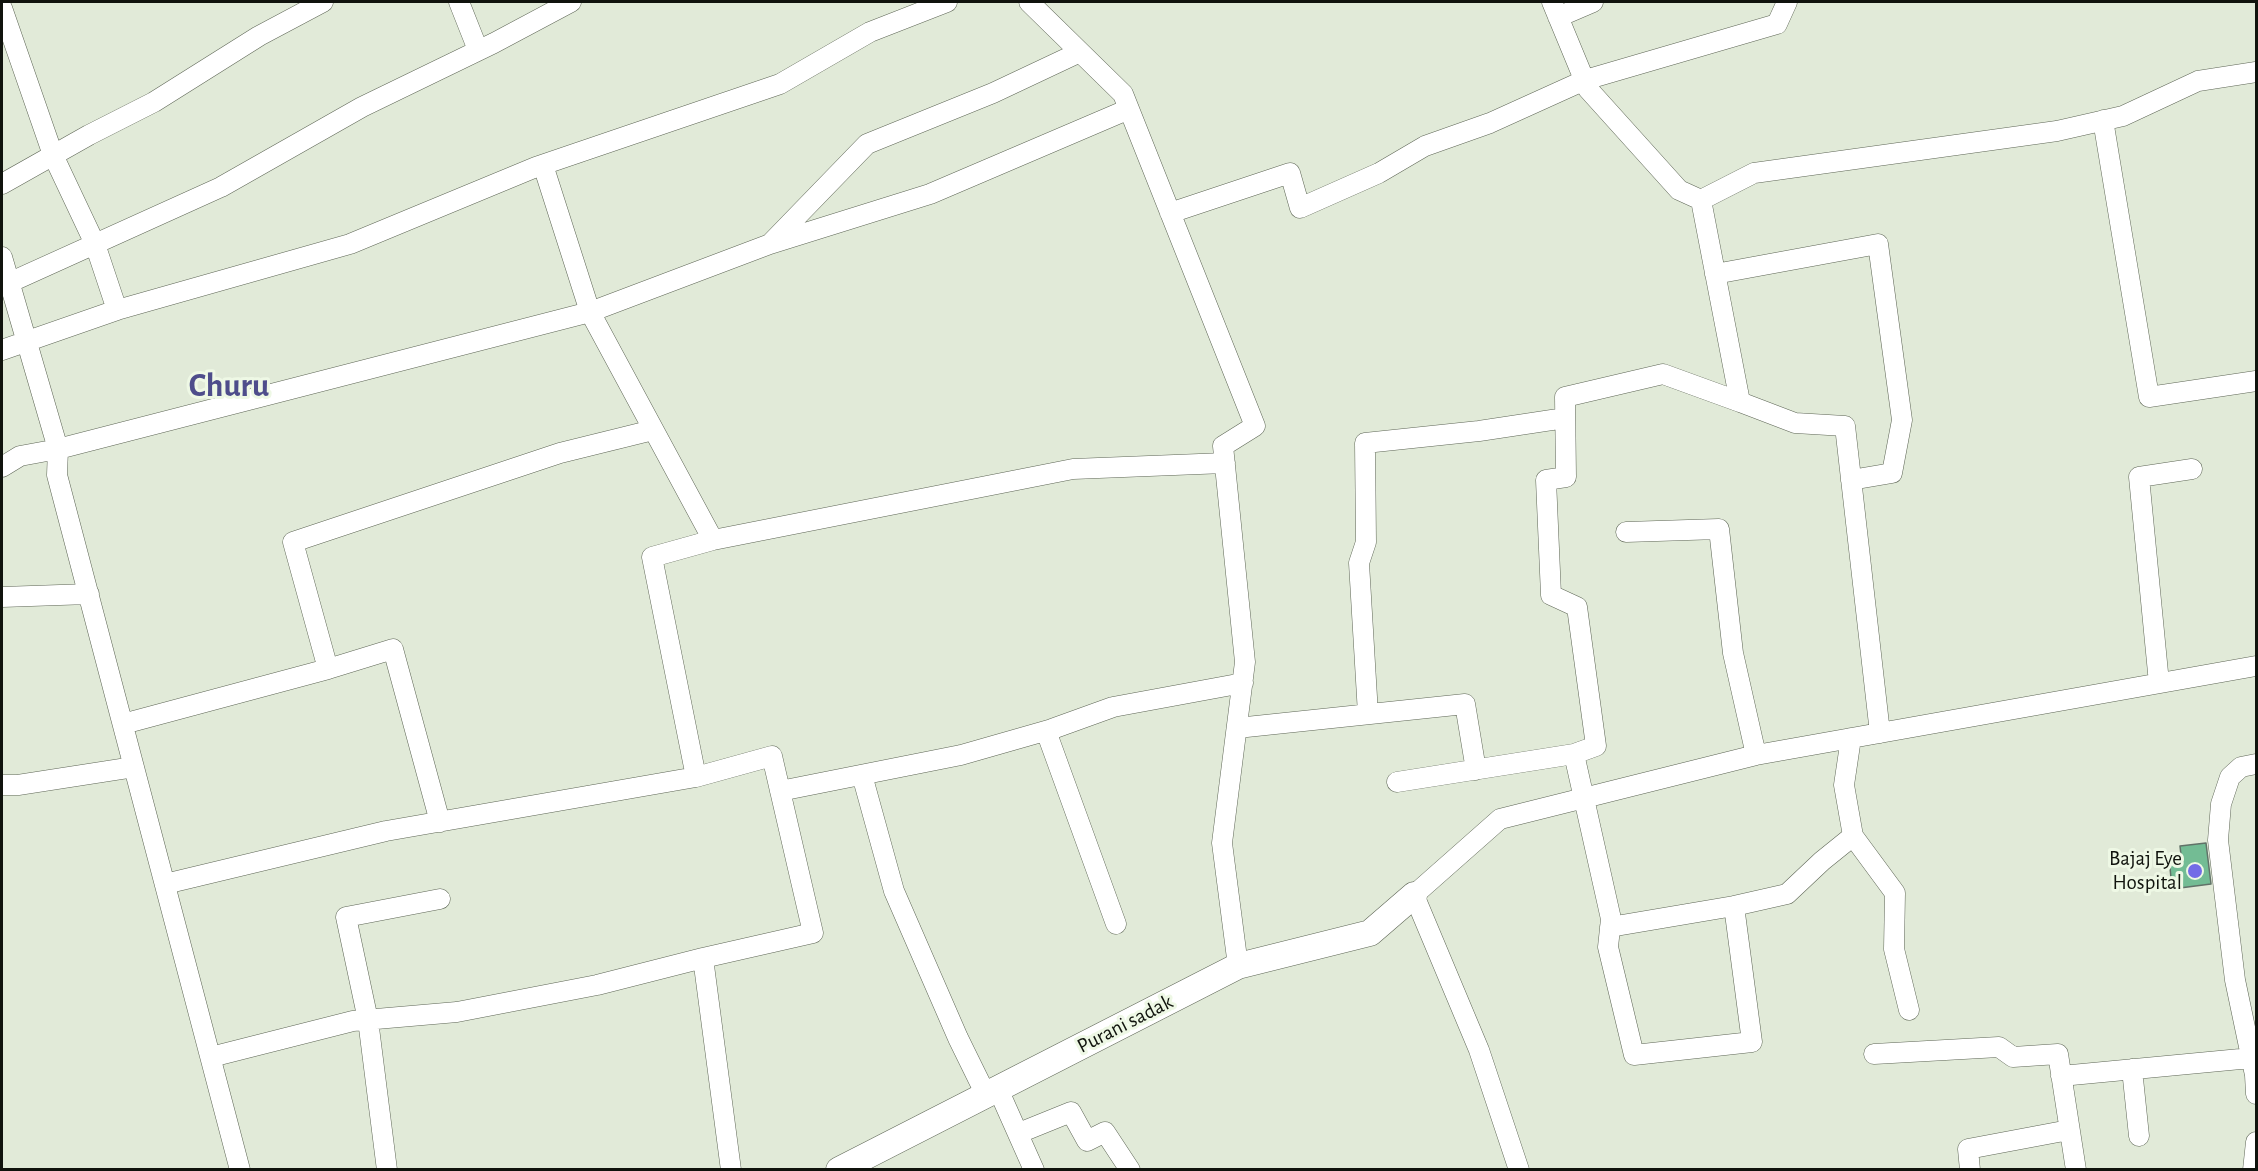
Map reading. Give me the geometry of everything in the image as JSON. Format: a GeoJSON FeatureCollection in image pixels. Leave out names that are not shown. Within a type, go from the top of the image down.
{"type":"FeatureCollection","features":[{"type":"Feature","properties":{"kind":"main road","name":"Purani sadak"},"geometry":{"type":"LineString","coordinates":[[839,1170],[1238,966],[1370,933],[1414,895]]}},
{"type":"Feature","properties":{"kind":"street"},"geometry":{"type":"LineString","coordinates":[[2,184],[154,102],[259,36],[323,2]]}},
{"type":"Feature","properties":{"kind":"street"},"geometry":{"type":"LineString","coordinates":[[459,2],[478,50]]}},
{"type":"Feature","properties":{"kind":"street"},"geometry":{"type":"LineString","coordinates":[[5,284],[220,187],[362,108],[571,2]]}},
{"type":"Feature","properties":{"kind":"street"},"geometry":{"type":"LineString","coordinates":[[2,350],[117,310],[350,244],[543,165],[780,84],[870,32],[947,2]]}},
{"type":"Feature","properties":{"kind":"street"},"geometry":{"type":"LineString","coordinates":[[1029,2],[1123,94],[1255,426],[1223,446],[1245,662],[1222,843],[1238,966]]}},
{"type":"Feature","properties":{"kind":"street"},"geometry":{"type":"LineString","coordinates":[[1593,2],[1555,9],[1588,89],[1679,190],[1701,200]]}},
{"type":"Feature","properties":{"kind":"street"},"geometry":{"type":"LineString","coordinates":[[1170,213],[1290,173],[1300,208],[1379,173],[1425,146],[1490,123],[1585,81],[1777,24],[1787,2]]}},
{"type":"Feature","properties":{"kind":"street"},"geometry":{"type":"LineString","coordinates":[[7,6],[53,155],[95,244],[117,310]]}},
{"type":"Feature","properties":{"kind":"street"},"geometry":{"type":"LineString","coordinates":[[770,244],[867,144],[993,93],[1080,52]]}},
{"type":"Feature","properties":{"kind":"street"},"geometry":{"type":"LineString","coordinates":[[1701,200],[1754,172],[2057,131],[2123,116],[2198,81],[2256,72]]}},
{"type":"Feature","properties":{"kind":"street"},"geometry":{"type":"LineString","coordinates":[[2,466],[20,456],[58,449],[590,312],[770,244],[930,194],[1129,109]]}},
{"type":"Feature","properties":{"kind":"street"},"geometry":{"type":"LineString","coordinates":[[2103,120],[2149,397],[2256,381]]}},
{"type":"Feature","properties":{"kind":"street"},"geometry":{"type":"LineString","coordinates":[[543,165],[590,312],[713,540]]}},
{"type":"Feature","properties":{"kind":"street"},"geometry":{"type":"LineString","coordinates":[[1701,200],[1740,402]]}},
{"type":"Feature","properties":{"kind":"street"},"geometry":{"type":"LineString","coordinates":[[1715,274],[1878,244],[1902,420],[1892,473],[1851,480]]}},
{"type":"Feature","properties":{"kind":"street"},"geometry":{"type":"LineString","coordinates":[[2,257],[5,284],[26,341],[58,449],[57,475],[240,1170]]}},
{"type":"Feature","properties":{"kind":"street"},"geometry":{"type":"LineString","coordinates":[[1397,782],[1574,754],[1596,746],[1577,607],[1551,595],[1546,480],[1566,477],[1565,397],[1663,374],[1795,423],[1845,426],[1880,733]]}},
{"type":"Feature","properties":{"kind":"street"},"geometry":{"type":"LineString","coordinates":[[1368,714],[1359,563],[1366,542],[1365,443],[1479,431],[1565,418]]}},
{"type":"Feature","properties":{"kind":"street"},"geometry":{"type":"LineString","coordinates":[[328,669],[293,542],[560,453],[653,430]]}},
{"type":"Feature","properties":{"kind":"street"},"geometry":{"type":"LineString","coordinates":[[696,777],[652,557],[713,540],[1072,469],[1225,463]]}},
{"type":"Feature","properties":{"kind":"street"},"geometry":{"type":"LineString","coordinates":[[2159,684],[2139,477],[2192,469]]}},
{"type":"Feature","properties":{"kind":"street"},"geometry":{"type":"LineString","coordinates":[[1626,532],[1719,529],[1733,653],[1756,754]]}},
{"type":"Feature","properties":{"kind":"street"},"geometry":{"type":"LineString","coordinates":[[2,597],[89,594]]}},
{"type":"Feature","properties":{"kind":"street"},"geometry":{"type":"LineString","coordinates":[[123,724],[328,669],[393,649],[440,822]]}},
{"type":"Feature","properties":{"kind":"street"},"geometry":{"type":"LineString","coordinates":[[1519,1170],[1479,1050],[1414,895],[1500,819],[1756,754],[2256,666]]}},
{"type":"Feature","properties":{"kind":"street"},"geometry":{"type":"LineString","coordinates":[[780,792],[961,755],[1046,731],[1113,707],[1243,683]]}},
{"type":"Feature","properties":{"kind":"street"},"geometry":{"type":"LineString","coordinates":[[1237,728],[1465,704],[1476,770]]}},
{"type":"Feature","properties":{"kind":"street"},"geometry":{"type":"LineString","coordinates":[[1046,731],[1116,924]]}},
{"type":"Feature","properties":{"kind":"street"},"geometry":{"type":"LineString","coordinates":[[1851,738],[1844,785],[1853,836],[1895,893],[1894,949],[1909,1010]]}},
{"type":"Feature","properties":{"kind":"street"},"geometry":{"type":"LineString","coordinates":[[1574,754],[1611,919],[1608,947],[1634,1055],[1752,1042],[1734,906]]}},
{"type":"Feature","properties":{"kind":"street"},"geometry":{"type":"LineString","coordinates":[[165,884],[386,831],[696,777],[771,756],[813,933],[597,985],[457,1012],[352,1021],[211,1057]]}},
{"type":"Feature","properties":{"kind":"street"},"geometry":{"type":"LineString","coordinates":[[2256,764],[2241,767],[2230,777],[2221,804],[2218,840],[2235,980],[2256,1094]]}},
{"type":"Feature","properties":{"kind":"street"},"geometry":{"type":"LineString","coordinates":[[2,785],[18,786],[134,766]]}},
{"type":"Feature","properties":{"kind":"street"},"geometry":{"type":"LineString","coordinates":[[862,775],[894,891],[958,1038],[1019,1133],[1034,1170]]}},
{"type":"Feature","properties":{"kind":"street"},"geometry":{"type":"LineString","coordinates":[[1610,927],[1734,906],[1787,894],[1821,861],[1853,836]]}},
{"type":"Feature","properties":{"kind":"street"},"geometry":{"type":"LineString","coordinates":[[387,1170],[368,1020],[346,917],[440,899]]}},
{"type":"Feature","properties":{"kind":"street"},"geometry":{"type":"LineString","coordinates":[[703,958],[731,1170]]}},
{"type":"Feature","properties":{"kind":"street"},"geometry":{"type":"LineString","coordinates":[[1874,1054],[1999,1047],[2013,1057],[2058,1054],[2076,1170]]}},
{"type":"Feature","properties":{"kind":"street"},"geometry":{"type":"LineString","coordinates":[[2061,1076],[2251,1058]]}},
{"type":"Feature","properties":{"kind":"street"},"geometry":{"type":"LineString","coordinates":[[2132,1069],[2139,1136]]}},
{"type":"Feature","properties":{"kind":"street"},"geometry":{"type":"LineString","coordinates":[[1019,1133],[1071,1112],[1087,1141],[1106,1131],[1130,1170]]}},
{"type":"Feature","properties":{"kind":"street"},"geometry":{"type":"LineString","coordinates":[[1970,1170],[1968,1149],[2070,1130]]}},
{"type":"Feature","properties":{"kind":"street"},"geometry":{"type":"LineString","coordinates":[[2253,1170],[2256,1142]]}},
{"type":"Feature","properties":{"kind":"building"},"geometry":{"type":"Polygon","coordinates":[[[2206,843],[2211,884],[2172,889],[2169,857],[2181,855],[2180,846],[2206,843]]]}},
{"type":"Feature","properties":{"kind":"place","name":"Bajaj Eye Hospital"},"geometry":{"type":"Point","coordinates":[2195,871]}},
{"type":"Feature","properties":{"kind":"district","name":"Churu"},"geometry":{"type":"Point","coordinates":[229,386]}}]}
